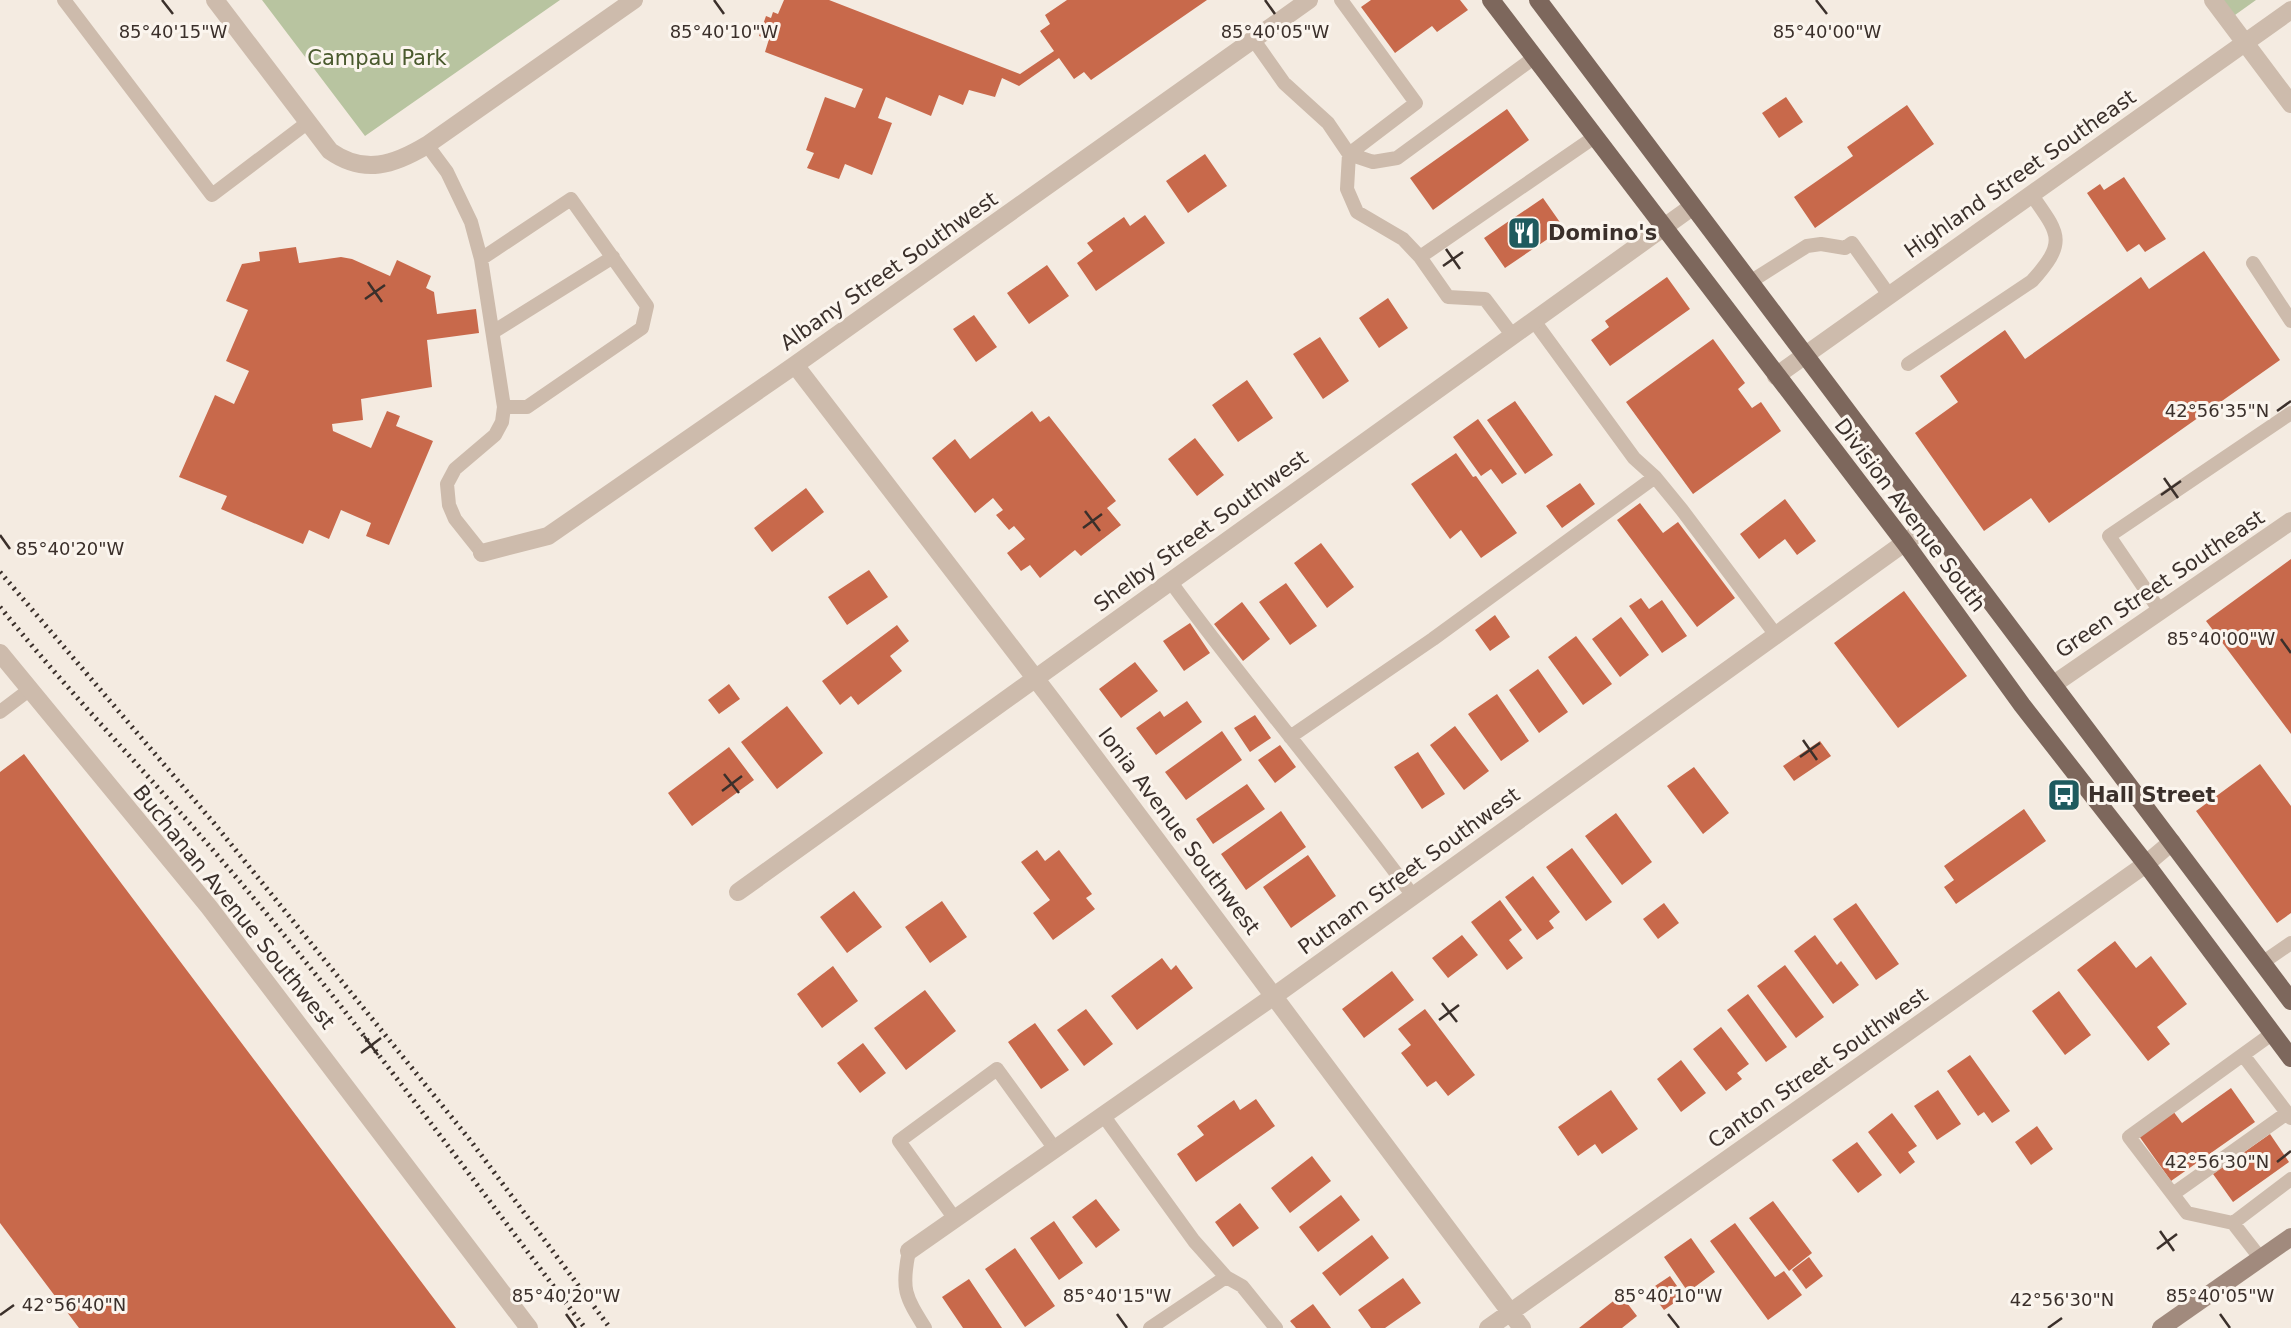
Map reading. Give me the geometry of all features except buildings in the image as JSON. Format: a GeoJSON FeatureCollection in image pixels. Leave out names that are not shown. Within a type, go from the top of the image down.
{"type":"FeatureCollection","features":[{"type":"Feature","properties":{"kind":"main road","name":"Division Avenue South"},"geometry":{"type":"LineString","coordinates":[[1491,0],[1905,543],[2022,705],[2146,864],[2291,1058]]}},
{"type":"Feature","properties":{"kind":"main road","name":"Division Avenue South"},"geometry":{"type":"LineString","coordinates":[[1538,0],[2291,1001]]}},
{"type":"Feature","properties":{"kind":"main road"},"geometry":{"type":"LineString","coordinates":[[2161,1328],[2291,1237]]}},
{"type":"Feature","properties":{"kind":"street"},"geometry":{"type":"LineString","coordinates":[[215,0],[330,151],[344,161],[367,165],[388,164],[404,159],[427,145],[634,0]]}},
{"type":"Feature","properties":{"kind":"street","name":"Albany Street Southwest"},"geometry":{"type":"LineString","coordinates":[[482,553],[548,536],[795,365],[1309,0]]}},
{"type":"Feature","properties":{"kind":"street"},"geometry":{"type":"LineString","coordinates":[[2213,0],[2291,104]]}},
{"type":"Feature","properties":{"kind":"street","name":"Highland Street Southeast"},"geometry":{"type":"LineString","coordinates":[[1776,376],[2291,10]]}},
{"type":"Feature","properties":{"kind":"street","name":"Shelby Street Southwest"},"geometry":{"type":"LineString","coordinates":[[737,892],[1692,207]]}},
{"type":"Feature","properties":{"kind":"street","name":"Ionia Avenue Southwest"},"geometry":{"type":"LineString","coordinates":[[795,365],[1035,678],[1522,1328]]}},
{"type":"Feature","properties":{"kind":"street","name":"Green Street Southeast"},"geometry":{"type":"LineString","coordinates":[[2054,684],[2291,521]]}},
{"type":"Feature","properties":{"kind":"street","name":"Putnam Street Southwest"},"geometry":{"type":"LineString","coordinates":[[909,1251],[1274,996],[1932,523]]}},
{"type":"Feature","properties":{"kind":"street","name":"Buchanan Avenue Southwest"},"geometry":{"type":"LineString","coordinates":[[0,653],[209,907],[529,1328]]}},
{"type":"Feature","properties":{"kind":"street","name":"Canton Street Southwest"},"geometry":{"type":"LineString","coordinates":[[1488,1328],[2146,864],[2172,842]]}},
{"type":"Feature","properties":{"kind":"lane"},"geometry":{"type":"LineString","coordinates":[[64,0],[212,195],[307,123]]}},
{"type":"Feature","properties":{"kind":"lane"},"geometry":{"type":"LineString","coordinates":[[1341,0],[1416,103],[1349,154],[1347,189],[1357,212],[1403,239],[1420,257],[1448,298],[1485,299],[1513,336]]}},
{"type":"Feature","properties":{"kind":"lane"},"geometry":{"type":"LineString","coordinates":[[1253,39],[1284,83],[1328,124],[1349,154],[1373,162],[1397,158],[1535,57]]}},
{"type":"Feature","properties":{"kind":"lane"},"geometry":{"type":"LineString","coordinates":[[1420,257],[1595,136]]}},
{"type":"Feature","properties":{"kind":"lane"},"geometry":{"type":"LineString","coordinates":[[427,145],[447,172],[471,222],[481,260],[504,407],[502,422],[495,435],[455,469],[447,484],[449,505],[455,519],[482,553]]}},
{"type":"Feature","properties":{"kind":"lane"},"geometry":{"type":"LineString","coordinates":[[1909,364],[2032,281],[2049,262],[2057,244],[2053,226],[2031,194]]}},
{"type":"Feature","properties":{"kind":"lane"},"geometry":{"type":"LineString","coordinates":[[481,260],[571,199],[648,306],[642,328],[527,407],[504,407]]}},
{"type":"Feature","properties":{"kind":"lane"},"geometry":{"type":"LineString","coordinates":[[1750,282],[1807,246],[1821,244],[1845,248],[1852,243],[1889,295]]}},
{"type":"Feature","properties":{"kind":"lane"},"geometry":{"type":"LineString","coordinates":[[493,332],[613,257]]}},
{"type":"Feature","properties":{"kind":"lane"},"geometry":{"type":"LineString","coordinates":[[2253,263],[2291,321]]}},
{"type":"Feature","properties":{"kind":"lane"},"geometry":{"type":"LineString","coordinates":[[1534,321],[1634,458],[1655,477],[1776,635]]}},
{"type":"Feature","properties":{"kind":"lane"},"geometry":{"type":"LineString","coordinates":[[2160,611],[2109,536],[2291,413]]}},
{"type":"Feature","properties":{"kind":"lane"},"geometry":{"type":"LineString","coordinates":[[1290,737],[1433,639],[1655,477]]}},
{"type":"Feature","properties":{"kind":"lane"},"geometry":{"type":"LineString","coordinates":[[1170,581],[1363,827],[1413,896]]}},
{"type":"Feature","properties":{"kind":"lane"},"geometry":{"type":"LineString","coordinates":[[0,712],[30,690]]}},
{"type":"Feature","properties":{"kind":"lane"},"geometry":{"type":"LineString","coordinates":[[2262,963],[2291,943]]}},
{"type":"Feature","properties":{"kind":"lane"},"geometry":{"type":"LineString","coordinates":[[2261,1259],[2233,1223],[2187,1213],[2129,1137],[2273,1034]]}},
{"type":"Feature","properties":{"kind":"lane"},"geometry":{"type":"LineString","coordinates":[[2173,1194],[2217,1168],[2290,1116],[2243,1055]]}},
{"type":"Feature","properties":{"kind":"lane"},"geometry":{"type":"LineString","coordinates":[[956,1219],[899,1141],[997,1069],[1055,1149]]}},
{"type":"Feature","properties":{"kind":"lane"},"geometry":{"type":"LineString","coordinates":[[1103,1115],[1195,1241],[1226,1277],[1242,1286],[1276,1328]]}},
{"type":"Feature","properties":{"kind":"lane"},"geometry":{"type":"LineString","coordinates":[[2233,1223],[2248,1211],[2265,1188],[2286,1177]]}},
{"type":"Feature","properties":{"kind":"lane"},"geometry":{"type":"LineString","coordinates":[[2239,1198],[2248,1211]]}},
{"type":"Feature","properties":{"kind":"lane"},"geometry":{"type":"LineString","coordinates":[[909,1251],[903,1277],[907,1300],[925,1328]]}},
{"type":"Feature","properties":{"kind":"lane"},"geometry":{"type":"LineString","coordinates":[[1150,1328],[1226,1277]]}},
{"type":"Feature","properties":{"kind":"green space","name":"Campau Park"},"geometry":{"type":"Polygon","coordinates":[[[262,0],[560,0],[365,136],[262,0]]]}},
{"type":"Feature","properties":{"kind":"green space"},"geometry":{"type":"Polygon","coordinates":[[[2213,0],[2256,0],[2228,20],[2213,0]]]}},
{"type":"Feature","properties":{"kind":"railway"},"geometry":{"type":"LineString","coordinates":[[0,572],[213,822],[470,1140],[610,1328]]}},
{"type":"Feature","properties":{"kind":"railway"},"geometry":{"type":"LineString","coordinates":[[0,607],[271,919],[408,1092],[585,1328]]}},
{"type":"Feature","properties":{"kind":"place","name":"Domino's"},"geometry":{"type":"Point","coordinates":[1524,233]}},
{"type":"Feature","properties":{"kind":"place","name":"Hall Street"},"geometry":{"type":"Point","coordinates":[2064,795]}}]}
